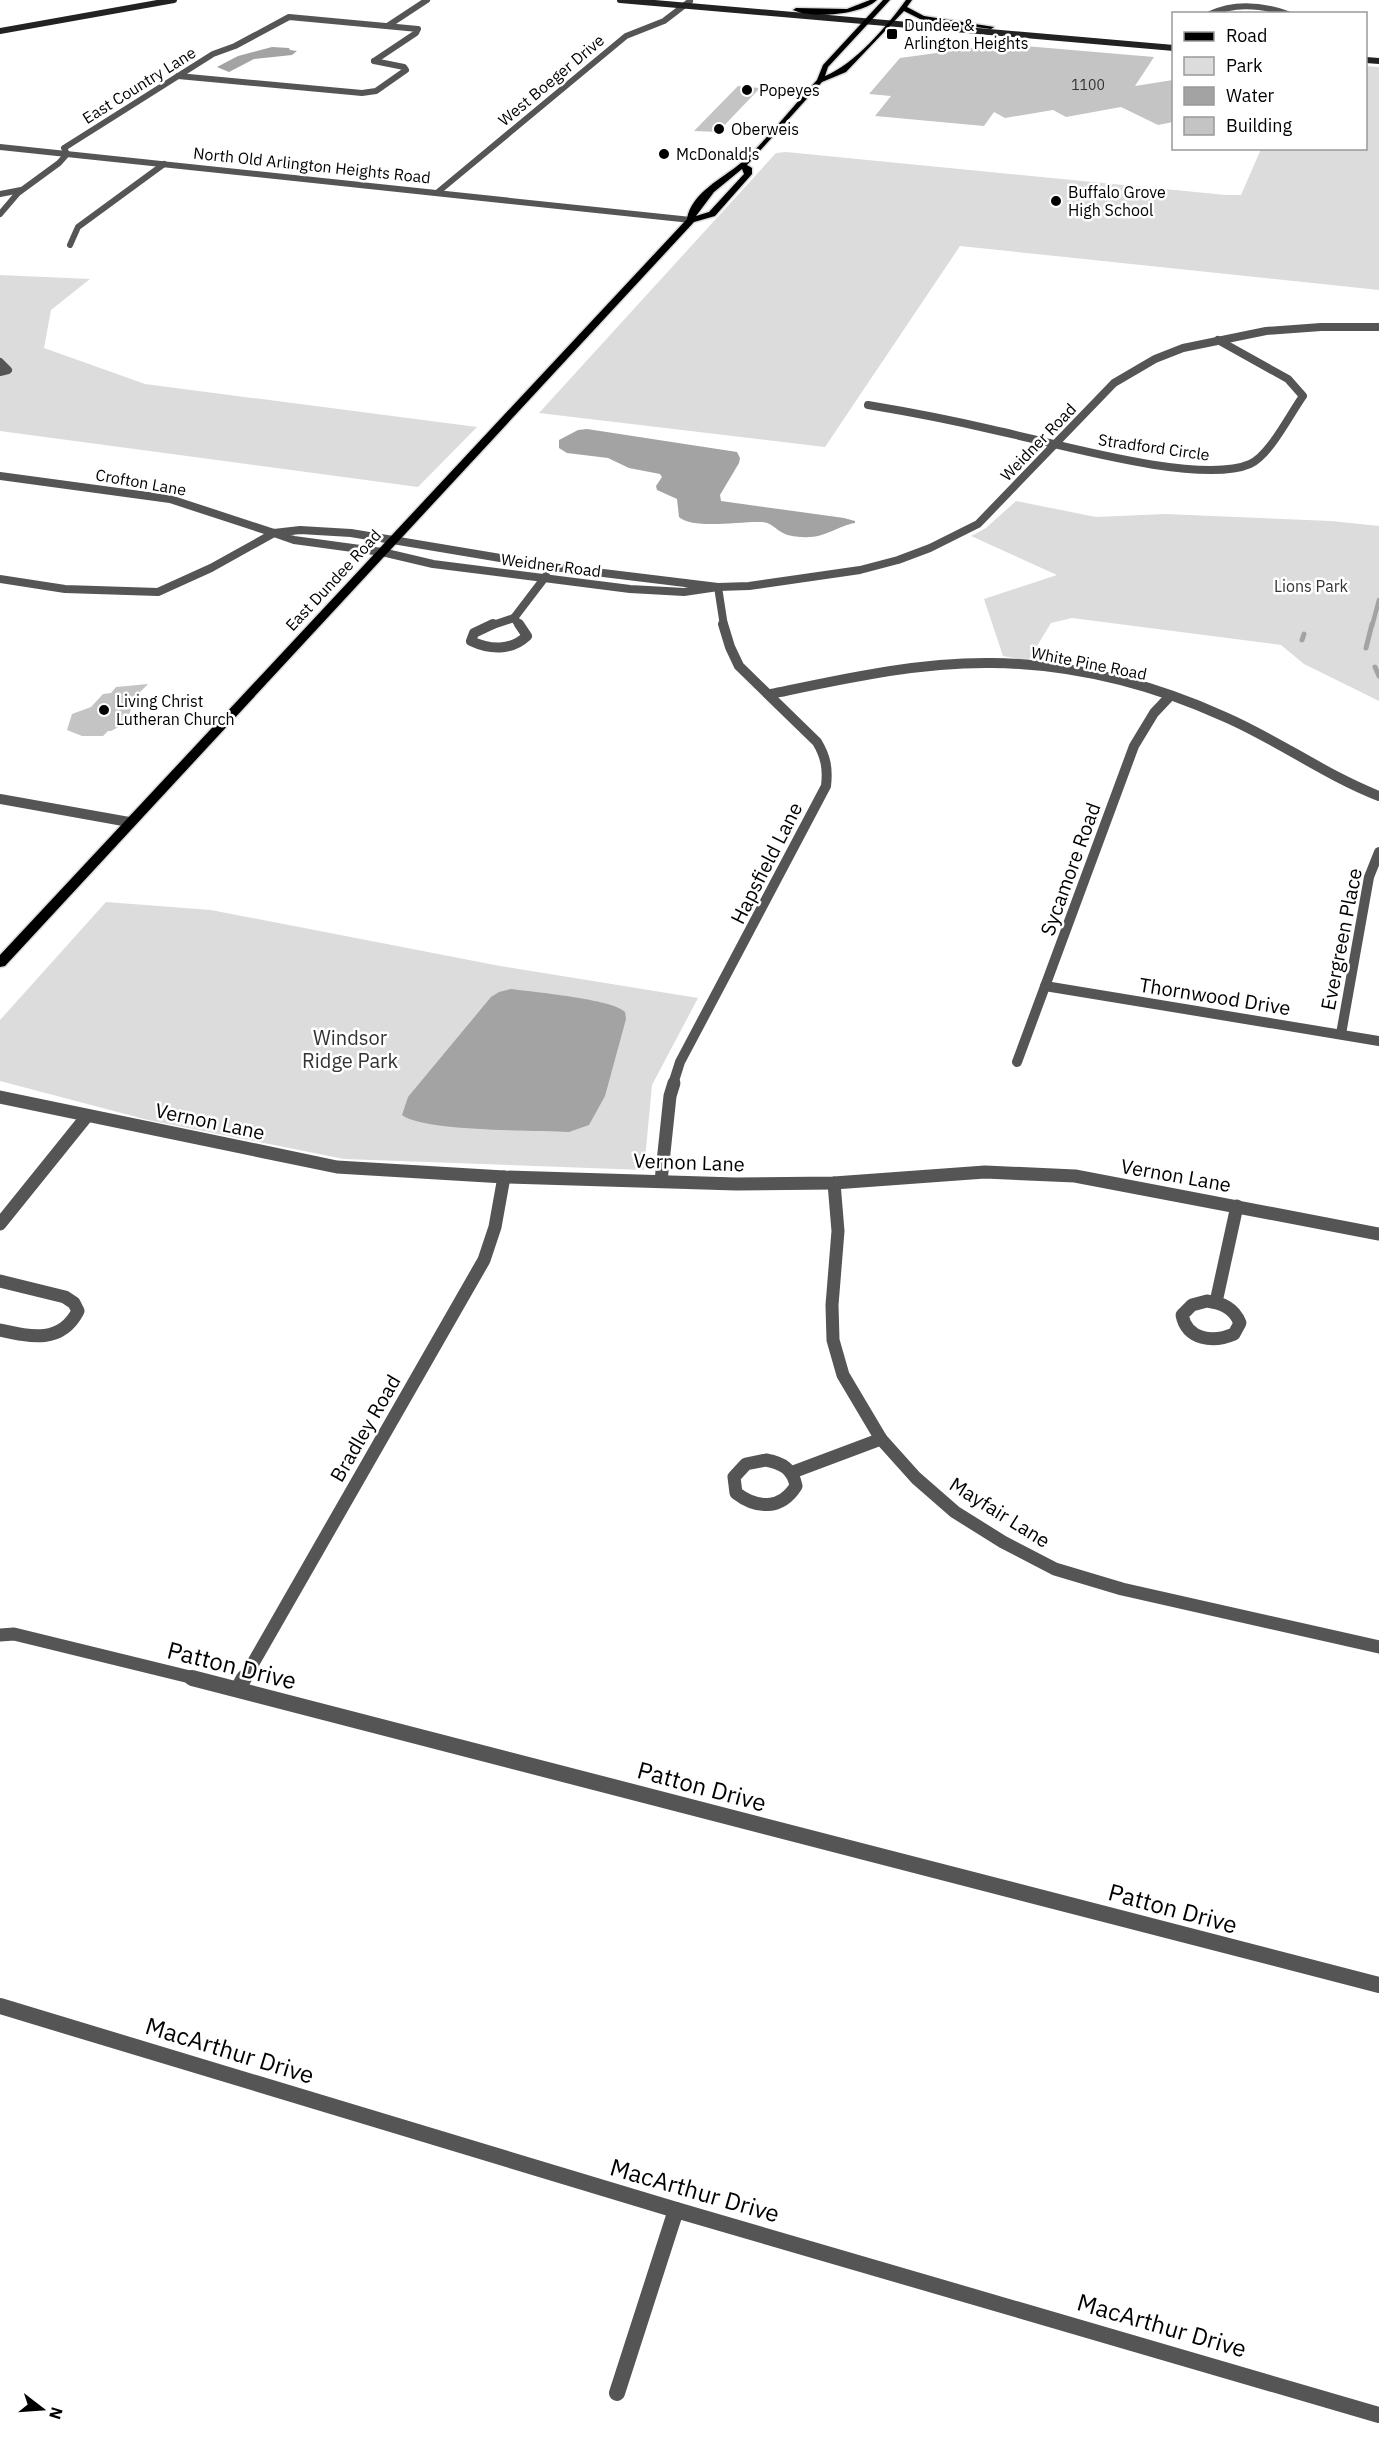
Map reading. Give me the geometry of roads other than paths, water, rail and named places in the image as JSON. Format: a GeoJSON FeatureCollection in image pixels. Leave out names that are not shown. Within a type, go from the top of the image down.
{"type":"FeatureCollection","features":[{"type":"Feature","properties":{"kind":"main road"},"geometry":{"type":"LineString","coordinates":[[0,26],[142,0]]}},
{"type":"Feature","properties":{"kind":"main road"},"geometry":{"type":"LineString","coordinates":[[0,31],[174,0]]}},
{"type":"Feature","properties":{"kind":"main road"},"geometry":{"type":"LineString","coordinates":[[620,0],[845,11],[869,4],[874,0]]}},
{"type":"Feature","properties":{"kind":"main road"},"geometry":{"type":"LineString","coordinates":[[676,0],[688,3],[1172,48]]}},
{"type":"Feature","properties":{"kind":"main road","name":"East Dundee Road"},"geometry":{"type":"LineString","coordinates":[[0,963],[687,224],[691,212],[732,170],[742,166],[820,81],[825,66],[887,0]]}},
{"type":"Feature","properties":{"kind":"main road","name":"East Dundee Road"},"geometry":{"type":"LineString","coordinates":[[820,81],[844,71],[893,21],[909,0]]}},
{"type":"Feature","properties":{"kind":"main road"},"geometry":{"type":"LineString","coordinates":[[903,8],[922,18],[991,27]]}},
{"type":"Feature","properties":{"kind":"main road"},"geometry":{"type":"LineString","coordinates":[[795,10],[869,19]]}},
{"type":"Feature","properties":{"kind":"main road"},"geometry":{"type":"LineString","coordinates":[[893,21],[1172,42]]}},
{"type":"Feature","properties":{"kind":"main road","name":"East Dundee Road"},"geometry":{"type":"LineString","coordinates":[[687,224],[712,214],[748,174],[748,168],[742,166]]}},
{"type":"Feature","properties":{"kind":"street"},"geometry":{"type":"LineString","coordinates":[[389,25],[427,0]]}},
{"type":"Feature","properties":{"kind":"street","name":"West Boeger Drive"},"geometry":{"type":"LineString","coordinates":[[438,192],[626,36],[664,21],[688,3]]}},
{"type":"Feature","properties":{"kind":"street"},"geometry":{"type":"LineString","coordinates":[[1214,12],[1220,9],[1245,6],[1282,12]]}},
{"type":"Feature","properties":{"kind":"street","name":"East Country Lane"},"geometry":{"type":"LineString","coordinates":[[67,154],[64,148],[213,54],[235,46],[289,16],[389,25]]}},
{"type":"Feature","properties":{"kind":"street"},"geometry":{"type":"LineString","coordinates":[[178,76],[354,93],[376,91],[406,70],[404,67],[374,61],[418,32],[411,27],[389,25]]}},
{"type":"Feature","properties":{"kind":"street","name":"North Old Arlington Heights Road"},"geometry":{"type":"LineString","coordinates":[[0,147],[438,192],[620,213],[687,224]]}},
{"type":"Feature","properties":{"kind":"street"},"geometry":{"type":"LineString","coordinates":[[0,214],[21,190],[59,164],[67,154]]}},
{"type":"Feature","properties":{"kind":"street"},"geometry":{"type":"LineString","coordinates":[[70,245],[78,227],[164,164]]}},
{"type":"Feature","properties":{"kind":"street"},"geometry":{"type":"LineString","coordinates":[[0,194],[21,190]]}},
{"type":"Feature","properties":{"kind":"street","name":"North Old Arlington Heights Road"},"geometry":{"type":"LineString","coordinates":[[620,213],[624,216],[687,224]]}},
{"type":"Feature","properties":{"kind":"street","name":"Weidner Road"},"geometry":{"type":"LineString","coordinates":[[394,540],[554,567],[718,586],[749,586],[812,578],[898,560],[966,531],[983,519],[1056,446],[1114,383],[1155,359],[1183,348],[1266,331],[1320,327],[1379,327]]}},
{"type":"Feature","properties":{"kind":"street","name":"Stradford Circle"},"geometry":{"type":"LineString","coordinates":[[868,405],[957,421],[1056,446],[1197,470],[1226,470],[1255,462],[1261,457],[1304,396],[1288,379],[1218,340]]}},
{"type":"Feature","properties":{"kind":"street"},"geometry":{"type":"LineString","coordinates":[[0,362],[8,370],[0,372]]}},
{"type":"Feature","properties":{"kind":"street","name":"Crofton Lane"},"geometry":{"type":"LineString","coordinates":[[0,476],[170,499],[294,540],[382,552]]}},
{"type":"Feature","properties":{"kind":"street","name":"Crofton Lane"},"geometry":{"type":"LineString","coordinates":[[274,533],[300,530],[351,533],[394,540]]}},
{"type":"Feature","properties":{"kind":"street"},"geometry":{"type":"LineString","coordinates":[[0,579],[65,589],[158,592],[211,568],[274,533]]}},
{"type":"Feature","properties":{"kind":"street","name":"Weidner Road"},"geometry":{"type":"LineString","coordinates":[[382,552],[423,563],[543,579],[684,592],[718,586]]}},
{"type":"Feature","properties":{"kind":"street"},"geometry":{"type":"LineString","coordinates":[[514,618],[527,636],[521,643],[509,647],[489,648],[471,641],[474,633],[514,618],[554,567]]}},
{"type":"Feature","properties":{"kind":"street","name":"Hapsfield Lane"},"geometry":{"type":"LineString","coordinates":[[661,1181],[670,1095],[680,1062],[826,786],[829,768],[825,754],[817,742],[771,694],[739,666],[732,655],[725,636],[718,586]]}},
{"type":"Feature","properties":{"kind":"street","name":"White Pine Road"},"geometry":{"type":"LineString","coordinates":[[771,694],[855,678],[955,665],[1020,664],[1075,672],[1170,696],[1227,718],[1317,769],[1379,796]]}},
{"type":"Feature","properties":{"kind":"street","name":"Sycamore Road"},"geometry":{"type":"LineString","coordinates":[[1017,1062],[1134,746],[1154,712],[1170,696]]}},
{"type":"Feature","properties":{"kind":"street"},"geometry":{"type":"LineString","coordinates":[[0,799],[129,822]]}},
{"type":"Feature","properties":{"kind":"street","name":"Evergreen Place"},"geometry":{"type":"LineString","coordinates":[[1341,1034],[1369,877],[1379,852]]}},
{"type":"Feature","properties":{"kind":"street","name":"Thornwood Drive"},"geometry":{"type":"LineString","coordinates":[[1046,986],[1379,1041]]}},
{"type":"Feature","properties":{"kind":"street","name":"Vernon Lane"},"geometry":{"type":"LineString","coordinates":[[0,1097],[337,1167],[504,1177],[736,1184],[834,1183],[985,1172],[1031,1173],[1075,1176],[1379,1234]]}},
{"type":"Feature","properties":{"kind":"street"},"geometry":{"type":"LineString","coordinates":[[0,1224],[87,1116]]}},
{"type":"Feature","properties":{"kind":"street","name":"Bradley Road"},"geometry":{"type":"LineString","coordinates":[[238,1689],[484,1260],[495,1227],[504,1177]]}},
{"type":"Feature","properties":{"kind":"street","name":"Mayfair Lane"},"geometry":{"type":"LineString","coordinates":[[834,1183],[838,1231],[832,1305],[833,1340],[843,1375],[881,1439],[916,1478],[956,1512],[1003,1542],[1055,1569],[1122,1589],[1379,1647]]}},
{"type":"Feature","properties":{"kind":"street"},"geometry":{"type":"LineString","coordinates":[[1216,1302],[1237,1206]]}},
{"type":"Feature","properties":{"kind":"street"},"geometry":{"type":"LineString","coordinates":[[0,1281],[65,1297],[74,1303],[78,1311],[75,1320],[65,1329],[52,1335],[25,1336],[0,1330]]}},
{"type":"Feature","properties":{"kind":"street"},"geometry":{"type":"LineString","coordinates":[[793,1472],[881,1439]]}},
{"type":"Feature","properties":{"kind":"street"},"geometry":{"type":"LineString","coordinates":[[755,1461],[777,1462],[793,1472],[796,1486],[788,1499],[780,1503],[760,1506],[736,1493],[734,1477],[738,1470],[755,1461]]}},
{"type":"Feature","properties":{"kind":"street","name":"Patton Drive"},"geometry":{"type":"LineString","coordinates":[[7,1635],[238,1689],[1379,1985]]}},
{"type":"Feature","properties":{"kind":"street","name":"MacArthur Drive"},"geometry":{"type":"LineString","coordinates":[[0,2006],[676,2210],[1267,2380],[1379,2415]]}},
{"type":"Feature","properties":{"kind":"street"},"geometry":{"type":"LineString","coordinates":[[617,2393],[676,2210]]}},
{"type":"Feature","properties":{"kind":"water"},"geometry":{"type":"Polygon","coordinates":[[[272,47],[297,51],[292,55],[254,59],[229,72],[217,67],[238,56],[272,47]]]}},
{"type":"Feature","properties":{"kind":"water"},"geometry":{"type":"Polygon","coordinates":[[[587,429],[737,452],[740,458],[739,463],[720,495],[721,501],[844,518],[855,521],[855,523],[817,536],[802,537],[787,535],[765,522],[706,524],[686,521],[679,517],[677,499],[657,490],[656,486],[662,477],[660,474],[629,468],[608,458],[567,453],[559,448],[559,440],[578,430],[587,429]]]}},
{"type":"Feature","properties":{"kind":"water"},"geometry":{"type":"Polygon","coordinates":[[[511,989],[605,1003],[625,1012],[626,1019],[605,1096],[589,1125],[569,1132],[482,1129],[433,1125],[414,1121],[402,1115],[408,1097],[491,997],[511,989]]]}},
{"type":"Feature","properties":{"kind":"waterway"},"geometry":{"type":"LineString","coordinates":[[1372,626],[1379,600]]}},
{"type":"Feature","properties":{"kind":"waterway"},"geometry":{"type":"LineString","coordinates":[[1366,648],[1372,624]]}},
{"type":"Feature","properties":{"kind":"waterway"},"geometry":{"type":"LineString","coordinates":[[1302,640],[1304,634]]}},
{"type":"Feature","properties":{"kind":"waterway"},"geometry":{"type":"LineString","coordinates":[[1375,667],[1379,676]]}},
{"type":"Feature","properties":{"kind":"place","name":"Dundee & Arlington Heights"},"geometry":{"type":"Point","coordinates":[892,34]}},
{"type":"Feature","properties":{"kind":"place","name":"Popeyes"},"geometry":{"type":"Point","coordinates":[747,90]}},
{"type":"Feature","properties":{"kind":"place","name":"Oberweis"},"geometry":{"type":"Point","coordinates":[719,129]}},
{"type":"Feature","properties":{"kind":"place","name":"McDonald's"},"geometry":{"type":"Point","coordinates":[664,154]}},
{"type":"Feature","properties":{"kind":"place","name":"Buffalo Grove High School"},"geometry":{"type":"Point","coordinates":[1056,201]}},
{"type":"Feature","properties":{"kind":"place","name":"Living Christ Lutheran Church"},"geometry":{"type":"Point","coordinates":[104,710]}},
{"type":"Feature","properties":{"kind":"park label","name":"Lions Park"},"geometry":{"type":"Point","coordinates":[1311,586]}},
{"type":"Feature","properties":{"kind":"park label","name":"Windsor Ridge Park"},"geometry":{"type":"Point","coordinates":[350,1048]}}]}
